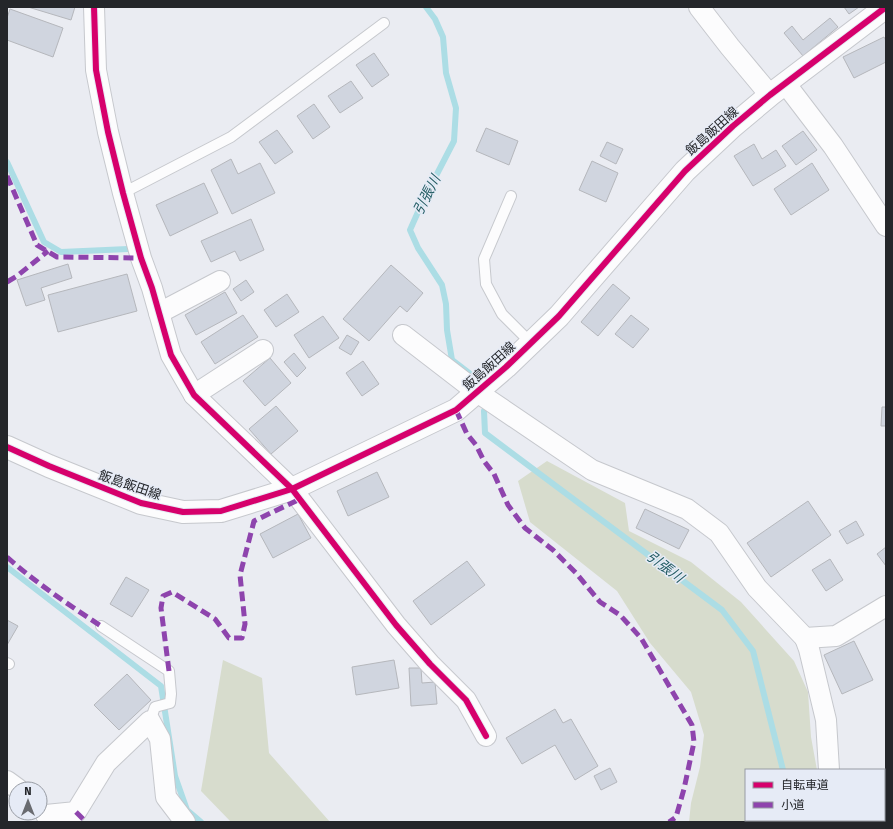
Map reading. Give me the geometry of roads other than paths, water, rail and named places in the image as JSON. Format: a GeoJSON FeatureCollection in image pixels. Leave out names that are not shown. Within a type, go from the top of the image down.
{"type":"FeatureCollection","features":[{"type":"Feature","properties":{"kind":"main road","name":"飯島飯田線"},"geometry":{"type":"LineString","coordinates":[[7,447],[49,466],[141,503],[183,512],[221,511],[292,489],[456,410],[506,367],[559,316],[685,170],[733,126],[778,89],[886,7]]}},
{"type":"Feature","properties":{"kind":"street"},"geometry":{"type":"LineString","coordinates":[[94,7],[96,70],[108,132],[123,193],[171,355],[194,395],[292,489],[396,626],[430,664],[466,700],[486,736]]}},
{"type":"Feature","properties":{"kind":"street"},"geometry":{"type":"LineString","coordinates":[[700,7],[730,47],[778,89],[832,146],[886,226]]}},
{"type":"Feature","properties":{"kind":"street"},"geometry":{"type":"LineString","coordinates":[[159,313],[220,281]]}},
{"type":"Feature","properties":{"kind":"street"},"geometry":{"type":"LineString","coordinates":[[403,335],[477,392],[592,470],[687,508],[719,533],[757,588],[805,638],[826,720],[829,769]]}},
{"type":"Feature","properties":{"kind":"street"},"geometry":{"type":"LineString","coordinates":[[194,395],[263,350]]}},
{"type":"Feature","properties":{"kind":"street"},"geometry":{"type":"LineString","coordinates":[[805,638],[836,636],[886,606]]}},
{"type":"Feature","properties":{"kind":"street"},"geometry":{"type":"LineString","coordinates":[[48,814],[76,812],[106,764],[153,714]]}},
{"type":"Feature","properties":{"kind":"street"},"geometry":{"type":"LineString","coordinates":[[153,714],[160,739],[166,797],[185,822]]}},
{"type":"Feature","properties":{"kind":"lane"},"geometry":{"type":"LineString","coordinates":[[123,193],[231,137],[384,23]]}},
{"type":"Feature","properties":{"kind":"lane"},"geometry":{"type":"LineString","coordinates":[[511,196],[484,259],[486,284],[502,314],[531,343]]}},
{"type":"Feature","properties":{"kind":"lane"},"geometry":{"type":"LineString","coordinates":[[101,626],[169,671],[171,694],[170,703],[153,714]]}},
{"type":"Feature","properties":{"kind":"waterway","name":"引張川"},"geometry":{"type":"LineString","coordinates":[[426,7],[435,19],[443,37],[446,73],[456,108],[454,141],[422,203],[410,230],[418,248],[442,285],[446,304],[447,330],[452,360],[469,373]]}},
{"type":"Feature","properties":{"kind":"waterway"},"geometry":{"type":"LineString","coordinates":[[7,162],[44,242],[61,252],[128,249]]}},
{"type":"Feature","properties":{"kind":"waterway","name":"引張川"},"geometry":{"type":"LineString","coordinates":[[484,411],[485,433],[722,610],[753,651],[783,769]]}},
{"type":"Feature","properties":{"kind":"waterway"},"geometry":{"type":"LineString","coordinates":[[7,567],[161,686],[175,776],[187,810],[201,822]]}}]}
